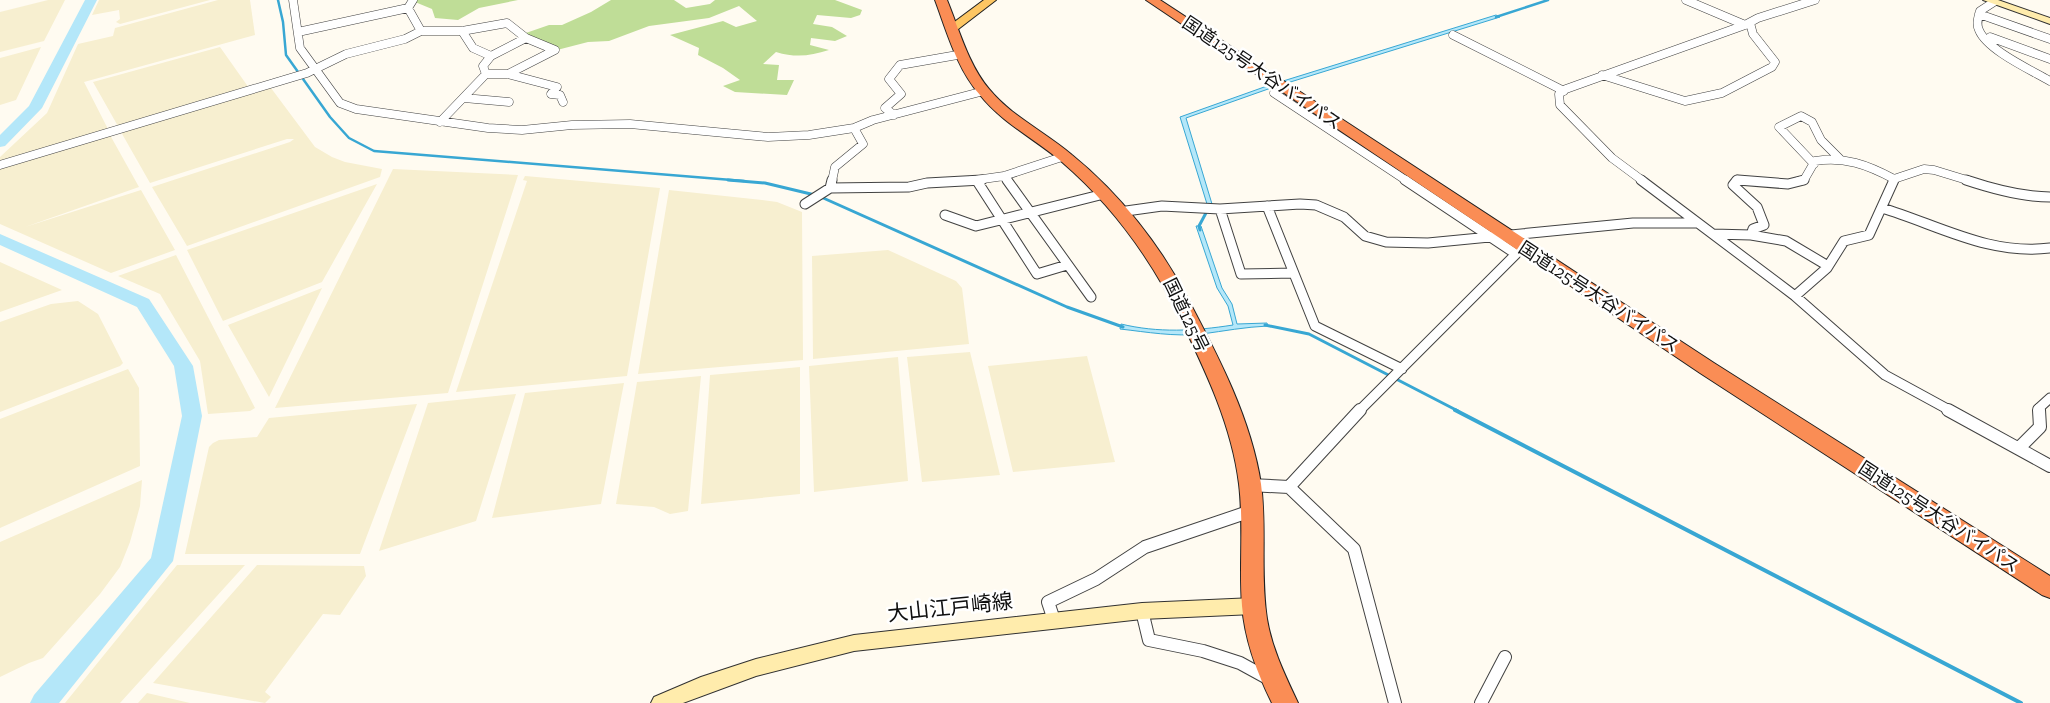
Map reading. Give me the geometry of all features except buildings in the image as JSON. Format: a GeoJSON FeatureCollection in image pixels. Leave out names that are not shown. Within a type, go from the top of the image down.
{"type":"FeatureCollection","features":[{"type":"Feature","properties":{"kind":"highway","name":"国道125号"},"geometry":{"type":"LineString","coordinates":[[941,0],[963,54],[984,91],[1007,113],[1065,156],[1104,194],[1166,273],[1195,329],[1237,428],[1250,485],[1254,606],[1259,640],[1274,681],[1285,703]]}},
{"type":"Feature","properties":{"kind":"highway","name":"国道125号大谷バイパス"},"geometry":{"type":"LineString","coordinates":[[1152,0],[1497,236],[2050,588]]}},
{"type":"Feature","properties":{"kind":"main road"},"geometry":{"type":"LineString","coordinates":[[953,28],[992,0]]}},
{"type":"Feature","properties":{"kind":"main road"},"geometry":{"type":"LineString","coordinates":[[1991,1],[2050,21]]}},
{"type":"Feature","properties":{"kind":"main road","name":"大山江戸崎線"},"geometry":{"type":"LineString","coordinates":[[661,703],[715,680],[812,651],[892,637],[1185,608],[1254,606]]}},
{"type":"Feature","properties":{"kind":"street"},"geometry":{"type":"LineString","coordinates":[[293,0],[300,48],[311,72],[340,103],[356,109],[440,122],[522,130],[572,125],[630,124],[768,137],[808,135],[854,128],[894,115],[984,91]]}},
{"type":"Feature","properties":{"kind":"street"},"geometry":{"type":"LineString","coordinates":[[298,32],[408,8],[413,0]]}},
{"type":"Feature","properties":{"kind":"street"},"geometry":{"type":"LineString","coordinates":[[1602,75],[1685,100],[1722,93],[1772,67],[1775,62],[1748,24],[1686,0]]}},
{"type":"Feature","properties":{"kind":"street"},"geometry":{"type":"LineString","coordinates":[[1815,0],[1758,18],[1748,24],[1602,75],[1559,94],[1560,105],[1612,158],[1696,223],[1796,296],[1886,375],[2050,466]]}},
{"type":"Feature","properties":{"kind":"street"},"geometry":{"type":"LineString","coordinates":[[1991,1],[1979,14],[1977,26],[1981,34],[1998,48],[2050,81]]}},
{"type":"Feature","properties":{"kind":"street"},"geometry":{"type":"LineString","coordinates":[[408,8],[421,31]]}},
{"type":"Feature","properties":{"kind":"street"},"geometry":{"type":"LineString","coordinates":[[1979,14],[2050,39]]}},
{"type":"Feature","properties":{"kind":"street"},"geometry":{"type":"LineString","coordinates":[[0,165],[311,72],[346,54],[405,39],[421,31],[462,31],[507,23],[526,38],[555,50],[508,74]]}},
{"type":"Feature","properties":{"kind":"street"},"geometry":{"type":"LineString","coordinates":[[462,31],[473,48],[491,56]]}},
{"type":"Feature","properties":{"kind":"street"},"geometry":{"type":"LineString","coordinates":[[1981,34],[2050,59]]}},
{"type":"Feature","properties":{"kind":"street"},"geometry":{"type":"LineString","coordinates":[[1453,35],[1564,91]]}},
{"type":"Feature","properties":{"kind":"street"},"geometry":{"type":"LineString","coordinates":[[486,74],[483,66],[491,56],[526,38]]}},
{"type":"Feature","properties":{"kind":"street"},"geometry":{"type":"LineString","coordinates":[[894,115],[885,108],[901,94],[889,79],[900,65],[963,54]]}},
{"type":"Feature","properties":{"kind":"street"},"geometry":{"type":"LineString","coordinates":[[440,122],[486,74],[508,74],[557,86],[552,94],[560,96],[563,102]]}},
{"type":"Feature","properties":{"kind":"street"},"geometry":{"type":"LineString","coordinates":[[1274,93],[1497,236],[1516,254],[1348,422],[1289,487]]}},
{"type":"Feature","properties":{"kind":"street"},"geometry":{"type":"LineString","coordinates":[[464,98],[508,102]]}},
{"type":"Feature","properties":{"kind":"street"},"geometry":{"type":"LineString","coordinates":[[1814,164],[1779,128],[1801,116],[1812,122],[1821,140],[1840,159]]}},
{"type":"Feature","properties":{"kind":"street"},"geometry":{"type":"LineString","coordinates":[[830,188],[835,167],[863,144],[854,128]]}},
{"type":"Feature","properties":{"kind":"street"},"geometry":{"type":"LineString","coordinates":[[805,204],[830,188],[909,188],[927,183],[977,181],[1004,176],[1065,156]]}},
{"type":"Feature","properties":{"kind":"street"},"geometry":{"type":"LineString","coordinates":[[1751,235],[1753,229],[1764,225],[1764,219],[1750,197],[1733,185],[1737,180],[1788,184],[1804,180],[1815,160],[1824,158],[1870,165],[1894,178],[1929,169],[1991,188],[2040,197],[2050,197]]}},
{"type":"Feature","properties":{"kind":"street"},"geometry":{"type":"LineString","coordinates":[[1004,176],[1029,213],[1092,297]]}},
{"type":"Feature","properties":{"kind":"street"},"geometry":{"type":"LineString","coordinates":[[1796,296],[1828,266],[1844,241],[1869,234],[1894,178]]}},
{"type":"Feature","properties":{"kind":"street"},"geometry":{"type":"LineString","coordinates":[[977,181],[1037,274],[1067,265]]}},
{"type":"Feature","properties":{"kind":"street"},"geometry":{"type":"LineString","coordinates":[[945,215],[976,226],[1104,194]]}},
{"type":"Feature","properties":{"kind":"street"},"geometry":{"type":"LineString","coordinates":[[1119,212],[1162,206],[1220,209],[1316,205],[1344,217],[1365,236],[1386,242],[1428,243],[1633,223],[1696,223]]}},
{"type":"Feature","properties":{"kind":"street"},"geometry":{"type":"LineString","coordinates":[[1267,206],[1292,273],[1316,326],[1400,370]]}},
{"type":"Feature","properties":{"kind":"street"},"geometry":{"type":"LineString","coordinates":[[1882,208],[1921,220],[1957,236],[1995,247],[2041,250],[2050,248]]}},
{"type":"Feature","properties":{"kind":"street"},"geometry":{"type":"LineString","coordinates":[[1220,209],[1241,274],[1292,273]]}},
{"type":"Feature","properties":{"kind":"street"},"geometry":{"type":"LineString","coordinates":[[1712,234],[1751,235],[1786,241],[1828,266]]}},
{"type":"Feature","properties":{"kind":"street"},"geometry":{"type":"LineString","coordinates":[[2019,448],[2040,427],[2039,408],[2050,398]]}},
{"type":"Feature","properties":{"kind":"street"},"geometry":{"type":"LineString","coordinates":[[1250,485],[1289,487],[1354,549],[1395,703]]}},
{"type":"Feature","properties":{"kind":"street"},"geometry":{"type":"LineString","coordinates":[[1054,620],[1048,602],[1096,579],[1145,547],[1251,511]]}},
{"type":"Feature","properties":{"kind":"street"},"geometry":{"type":"LineString","coordinates":[[1142,612],[1149,640],[1203,651],[1240,663],[1274,681]]}},
{"type":"Feature","properties":{"kind":"street"},"geometry":{"type":"LineString","coordinates":[[1481,703],[1505,656]]}},
{"type":"Feature","properties":{"kind":"shaded area"},"geometry":{"type":"Polygon","coordinates":[[[48,0],[65,0],[44,41],[0,52],[0,12],[48,0]]]}},
{"type":"Feature","properties":{"kind":"shaded area"},"geometry":{"type":"Polygon","coordinates":[[[99,0],[210,0],[120,24],[116,22],[120,19],[119,10],[92,15],[99,0]]]}},
{"type":"Feature","properties":{"kind":"shaded area"},"geometry":{"type":"Polygon","coordinates":[[[218,0],[250,0],[255,35],[84,82],[109,131],[0,164],[0,157],[47,113],[78,44],[113,36],[115,28],[218,0]]]}},
{"type":"Feature","properties":{"kind":"shaded area"},"geometry":{"type":"Polygon","coordinates":[[[41,47],[16,100],[0,105],[0,58],[41,47]]]}},
{"type":"Feature","properties":{"kind":"shaded area"},"geometry":{"type":"Polygon","coordinates":[[[220,47],[249,88],[119,128],[93,82],[220,47]]]}},
{"type":"Feature","properties":{"kind":"shaded area"},"geometry":{"type":"Polygon","coordinates":[[[271,88],[315,147],[345,162],[382,169],[380,177],[187,246],[152,187],[290,142],[294,139],[287,139],[150,183],[121,132],[271,88]]]}},
{"type":"Feature","properties":{"kind":"shaded area"},"geometry":{"type":"Polygon","coordinates":[[[110,135],[139,187],[25,227],[141,190],[175,250],[111,273],[0,224],[0,169],[110,135]]]}},
{"type":"Feature","properties":{"kind":"shaded area"},"geometry":{"type":"Polygon","coordinates":[[[393,169],[518,175],[448,393],[275,408],[393,169]]]}},
{"type":"Feature","properties":{"kind":"shaded area"},"geometry":{"type":"Polygon","coordinates":[[[525,176],[660,188],[627,376],[456,392],[527,181],[523,180],[525,176]]]}},
{"type":"Feature","properties":{"kind":"shaded area"},"geometry":{"type":"Polygon","coordinates":[[[377,184],[322,282],[223,321],[187,250],[377,184]]]}},
{"type":"Feature","properties":{"kind":"shaded area"},"geometry":{"type":"Polygon","coordinates":[[[669,190],[777,202],[802,212],[803,360],[638,374],[669,190]]]}},
{"type":"Feature","properties":{"kind":"shaded area"},"geometry":{"type":"Polygon","coordinates":[[[888,250],[956,281],[962,288],[969,344],[813,359],[812,256],[888,250]]]}},
{"type":"Feature","properties":{"kind":"shaded area"},"geometry":{"type":"Polygon","coordinates":[[[176,255],[255,408],[250,411],[208,414],[200,361],[160,294],[118,276],[176,255]]]}},
{"type":"Feature","properties":{"kind":"shaded area"},"geometry":{"type":"Polygon","coordinates":[[[0,262],[62,290],[0,312],[0,262]]]}},
{"type":"Feature","properties":{"kind":"shaded area"},"geometry":{"type":"Polygon","coordinates":[[[322,288],[269,397],[228,325],[322,288]]]}},
{"type":"Feature","properties":{"kind":"shaded area"},"geometry":{"type":"Polygon","coordinates":[[[78,301],[98,314],[123,363],[120,366],[0,412],[0,322],[51,304],[78,301]]]}},
{"type":"Feature","properties":{"kind":"shaded area"},"geometry":{"type":"Polygon","coordinates":[[[970,352],[1000,475],[922,482],[907,357],[970,352]]]}},
{"type":"Feature","properties":{"kind":"shaded area"},"geometry":{"type":"Polygon","coordinates":[[[1087,356],[1115,462],[1013,472],[988,366],[1087,356]]]}},
{"type":"Feature","properties":{"kind":"shaded area"},"geometry":{"type":"Polygon","coordinates":[[[898,357],[908,481],[814,492],[809,366],[898,357]]]}},
{"type":"Feature","properties":{"kind":"shaded area"},"geometry":{"type":"Polygon","coordinates":[[[800,367],[800,494],[701,504],[710,375],[800,367]]]}},
{"type":"Feature","properties":{"kind":"shaded area"},"geometry":{"type":"Polygon","coordinates":[[[128,369],[139,388],[140,466],[0,528],[0,419],[128,369]]]}},
{"type":"Feature","properties":{"kind":"shaded area"},"geometry":{"type":"Polygon","coordinates":[[[701,376],[688,511],[670,514],[654,507],[616,504],[637,382],[701,376]]]}},
{"type":"Feature","properties":{"kind":"shaded area"},"geometry":{"type":"Polygon","coordinates":[[[624,383],[601,504],[492,518],[525,393],[624,383]]]}},
{"type":"Feature","properties":{"kind":"shaded area"},"geometry":{"type":"Polygon","coordinates":[[[516,394],[476,521],[379,551],[428,403],[516,394]]]}},
{"type":"Feature","properties":{"kind":"shaded area"},"geometry":{"type":"Polygon","coordinates":[[[417,404],[360,554],[185,554],[209,447],[213,443],[219,440],[257,437],[269,418],[417,404]]]}},
{"type":"Feature","properties":{"kind":"shaded area"},"geometry":{"type":"Polygon","coordinates":[[[142,480],[140,506],[130,542],[120,567],[100,594],[43,658],[0,677],[0,542],[142,480]]]}},
{"type":"Feature","properties":{"kind":"shaded area"},"geometry":{"type":"Polygon","coordinates":[[[177,565],[245,565],[120,703],[65,703],[177,565]]]}},
{"type":"Feature","properties":{"kind":"shaded area"},"geometry":{"type":"Polygon","coordinates":[[[257,565],[364,566],[366,576],[340,615],[323,614],[265,692],[271,697],[265,703],[153,683],[257,565]]]}},
{"type":"Feature","properties":{"kind":"shaded area"},"geometry":{"type":"Polygon","coordinates":[[[147,693],[190,703],[138,703],[147,693]]]}},
{"type":"Feature","properties":{"kind":"green space"},"geometry":{"type":"Polygon","coordinates":[[[416,0],[518,0],[479,8],[458,20],[435,18],[432,9],[415,2],[416,0]]]}},
{"type":"Feature","properties":{"kind":"green space"},"geometry":{"type":"Polygon","coordinates":[[[611,0],[674,0],[686,8],[710,4],[715,0],[835,0],[862,10],[860,15],[851,18],[817,15],[813,24],[832,27],[847,36],[835,41],[811,38],[810,45],[829,50],[803,56],[776,52],[763,64],[779,65],[777,80],[794,80],[787,95],[735,92],[723,86],[740,80],[723,68],[698,55],[699,48],[670,35],[723,21],[736,27],[757,21],[739,6],[709,18],[649,26],[609,41],[588,42],[557,50],[523,34],[549,25],[562,25],[591,12],[611,0]]]}},
{"type":"Feature","properties":{"kind":"water"},"geometry":{"type":"Polygon","coordinates":[[[1496,15],[1500,17],[1271,88],[1186,118],[1212,204],[1207,204],[1180,117],[1267,86],[1496,15]]]}},
{"type":"Feature","properties":{"kind":"water"},"geometry":{"type":"Polygon","coordinates":[[[1196,226],[1201,226],[1222,288],[1232,304],[1237,324],[1267,323],[1268,326],[1192,335],[1161,334],[1120,329],[1121,324],[1163,330],[1205,329],[1233,325],[1228,306],[1217,288],[1196,226]]]}},
{"type":"Feature","properties":{"kind":"waterway"},"geometry":{"type":"LineString","coordinates":[[0,143],[35,108],[91,0]]}},
{"type":"Feature","properties":{"kind":"waterway"},"geometry":{"type":"LineString","coordinates":[[278,0],[283,22],[286,55],[330,117],[349,138],[374,151],[744,181]]}},
{"type":"Feature","properties":{"kind":"waterway"},"geometry":{"type":"LineString","coordinates":[[1496,17],[1548,0]]}},
{"type":"Feature","properties":{"kind":"waterway"},"geometry":{"type":"LineString","coordinates":[[728,180],[765,183],[815,195]]}},
{"type":"Feature","properties":{"kind":"waterway"},"geometry":{"type":"LineString","coordinates":[[821,197],[1067,307],[1123,327]]}},
{"type":"Feature","properties":{"kind":"waterway"},"geometry":{"type":"LineString","coordinates":[[1200,230],[1199,226],[1207,211]]}},
{"type":"Feature","properties":{"kind":"waterway"},"geometry":{"type":"LineString","coordinates":[[0,239],[143,303],[183,366],[192,416],[162,561],[43,703]]}},
{"type":"Feature","properties":{"kind":"waterway"},"geometry":{"type":"LineString","coordinates":[[1265,325],[1309,334],[1458,411]]}},
{"type":"Feature","properties":{"kind":"waterway"},"geometry":{"type":"LineString","coordinates":[[1455,410],[2021,703]]}}]}
